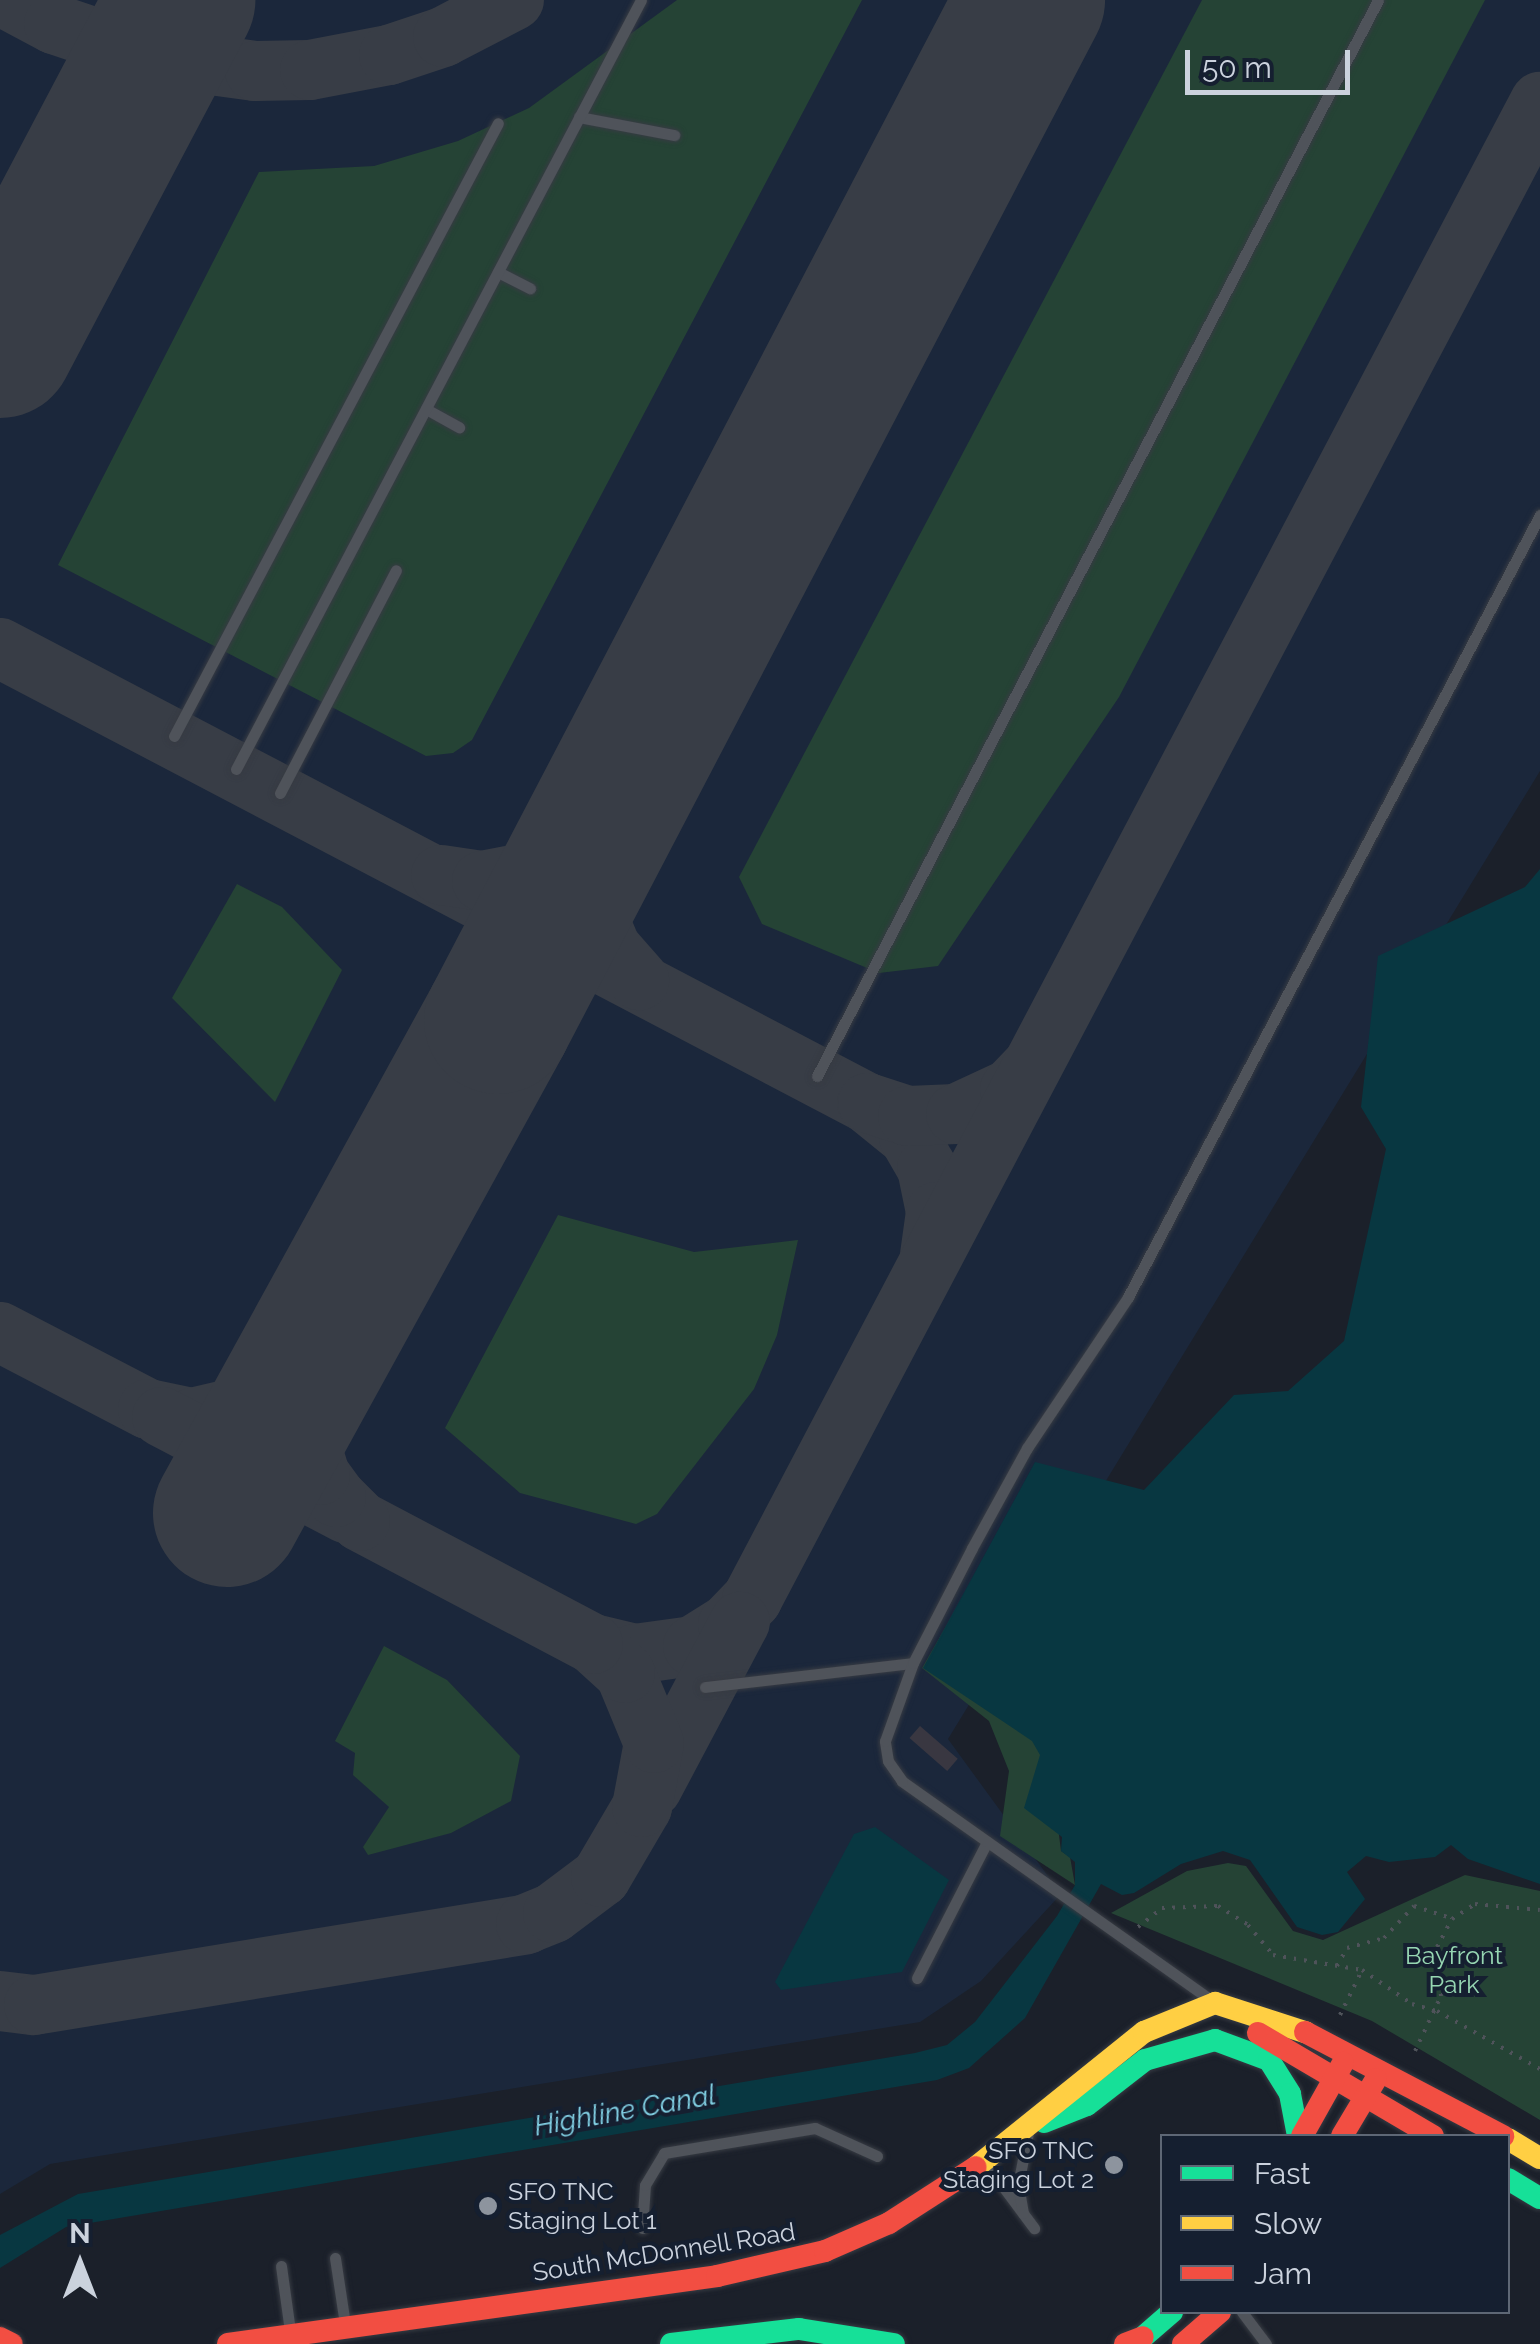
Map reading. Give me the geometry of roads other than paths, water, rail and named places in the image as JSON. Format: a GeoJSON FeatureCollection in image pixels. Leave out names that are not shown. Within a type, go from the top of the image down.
{"type":"FeatureCollection","features":[{"type":"Feature","properties":{"kind":"main road"},"geometry":{"type":"LineString","coordinates":[[1214,2003],[1248,2008],[1349,2051],[1498,2134]]}},
{"type":"Feature","properties":{"kind":"main road"},"geometry":{"type":"LineString","coordinates":[[1214,2003],[1334,2080],[1430,2134]]}},
{"type":"Feature","properties":{"kind":"main road","name":"South McDonnell Road"},"geometry":{"type":"LineString","coordinates":[[228,2344],[798,2260],[889,2223],[984,2161],[1144,2032],[1214,2003]]}},
{"type":"Feature","properties":{"kind":"main road"},"geometry":{"type":"LineString","coordinates":[[1032,2123],[1075,2112],[1162,2052],[1215,2040],[1269,2060],[1290,2094],[1300,2134]]}},
{"type":"Feature","properties":{"kind":"main road"},"geometry":{"type":"LineString","coordinates":[[1301,2134],[1349,2051]]}},
{"type":"Feature","properties":{"kind":"main road"},"geometry":{"type":"LineString","coordinates":[[1343,2134],[1382,2069]]}},
{"type":"Feature","properties":{"kind":"main road"},"geometry":{"type":"LineString","coordinates":[[1510,2141],[1540,2158]]}},
{"type":"Feature","properties":{"kind":"main road"},"geometry":{"type":"LineString","coordinates":[[1510,2180],[1540,2198]]}},
{"type":"Feature","properties":{"kind":"main road"},"geometry":{"type":"LineString","coordinates":[[1134,2342],[1169,2314]]}},
{"type":"Feature","properties":{"kind":"main road"},"geometry":{"type":"LineString","coordinates":[[1196,2333],[1218,2314]]}},
{"type":"Feature","properties":{"kind":"main road"},"geometry":{"type":"LineString","coordinates":[[671,2344],[818,2329],[894,2344]]}},
{"type":"Feature","properties":{"kind":"main road"},"geometry":{"type":"LineString","coordinates":[[0,2338],[12,2344]]}},
{"type":"Feature","properties":{"kind":"lane"},"geometry":{"type":"LineString","coordinates":[[236,769],[641,0]]}},
{"type":"Feature","properties":{"kind":"lane"},"geometry":{"type":"LineString","coordinates":[[816,1076],[1378,0]]}},
{"type":"Feature","properties":{"kind":"lane"},"geometry":{"type":"LineString","coordinates":[[579,117],[674,135]]}},
{"type":"Feature","properties":{"kind":"lane"},"geometry":{"type":"LineString","coordinates":[[174,736],[498,123]]}},
{"type":"Feature","properties":{"kind":"lane"},"geometry":{"type":"LineString","coordinates":[[498,272],[530,288]]}},
{"type":"Feature","properties":{"kind":"lane"},"geometry":{"type":"LineString","coordinates":[[426,409],[459,427]]}},
{"type":"Feature","properties":{"kind":"lane"},"geometry":{"type":"LineString","coordinates":[[1214,2003],[902,1781],[888,1761],[885,1741],[914,1664],[1027,1448],[1128,1297],[1540,515]]}},
{"type":"Feature","properties":{"kind":"lane"},"geometry":{"type":"LineString","coordinates":[[280,793],[396,570]]}},
{"type":"Feature","properties":{"kind":"lane"},"geometry":{"type":"LineString","coordinates":[[705,1688],[914,1664]]}},
{"type":"Feature","properties":{"kind":"lane"},"geometry":{"type":"LineString","coordinates":[[917,1978],[988,1842]]}},
{"type":"Feature","properties":{"kind":"lane"},"geometry":{"type":"LineString","coordinates":[[1023,2213],[1020,2171],[1032,2123]]}},
{"type":"Feature","properties":{"kind":"lane"},"geometry":{"type":"LineString","coordinates":[[642,2228],[646,2185],[664,2153],[815,2128],[877,2156]]}},
{"type":"Feature","properties":{"kind":"lane"},"geometry":{"type":"LineString","coordinates":[[984,2161],[1034,2228]]}},
{"type":"Feature","properties":{"kind":"lane"},"geometry":{"type":"LineString","coordinates":[[335,2258],[346,2328]]}},
{"type":"Feature","properties":{"kind":"lane"},"geometry":{"type":"LineString","coordinates":[[281,2266],[291,2336]]}},
{"type":"Feature","properties":{"kind":"lane"},"geometry":{"type":"LineString","coordinates":[[1244,2314],[1266,2344]]}},
{"type":"Feature","properties":{"kind":"water","name":"Highline Canal"},"geometry":{"type":"Polygon","coordinates":[[[1540,869],[1540,1884],[1468,1859],[1451,1845],[1435,1857],[1389,1862],[1366,1856],[1347,1872],[1365,1899],[1338,1932],[1322,1935],[1297,1927],[1250,1860],[1223,1851],[1181,1864],[1134,1893],[1122,1895],[1101,1884],[1025,2018],[969,2068],[937,2080],[66,2227],[0,2268],[0,2235],[78,2194],[915,2053],[947,2045],[975,2022],[1057,1916],[1075,1885],[1075,1862],[1061,1851],[1062,1837],[1024,1808],[1040,1755],[1032,1741],[923,1668],[1035,1462],[1144,1490],[1234,1395],[1288,1391],[1344,1341],[1386,1149],[1361,1107],[1378,956],[1525,887],[1540,869]]]}},
{"type":"Feature","properties":{"kind":"water"},"geometry":{"type":"Polygon","coordinates":[[[875,1827],[949,1880],[902,1972],[781,1990],[775,1982],[854,1834],[875,1827]]]}},
{"type":"Feature","properties":{"kind":"place","name":"SFO TNC Staging Lot 2"},"geometry":{"type":"Point","coordinates":[1114,2165]}},
{"type":"Feature","properties":{"kind":"place","name":"SFO TNC Staging Lot 1"},"geometry":{"type":"Point","coordinates":[488,2206]}},
{"type":"Feature","properties":{"kind":"park label","name":"Bayfront Park"},"geometry":{"type":"Point","coordinates":[1454,1970]}}]}
